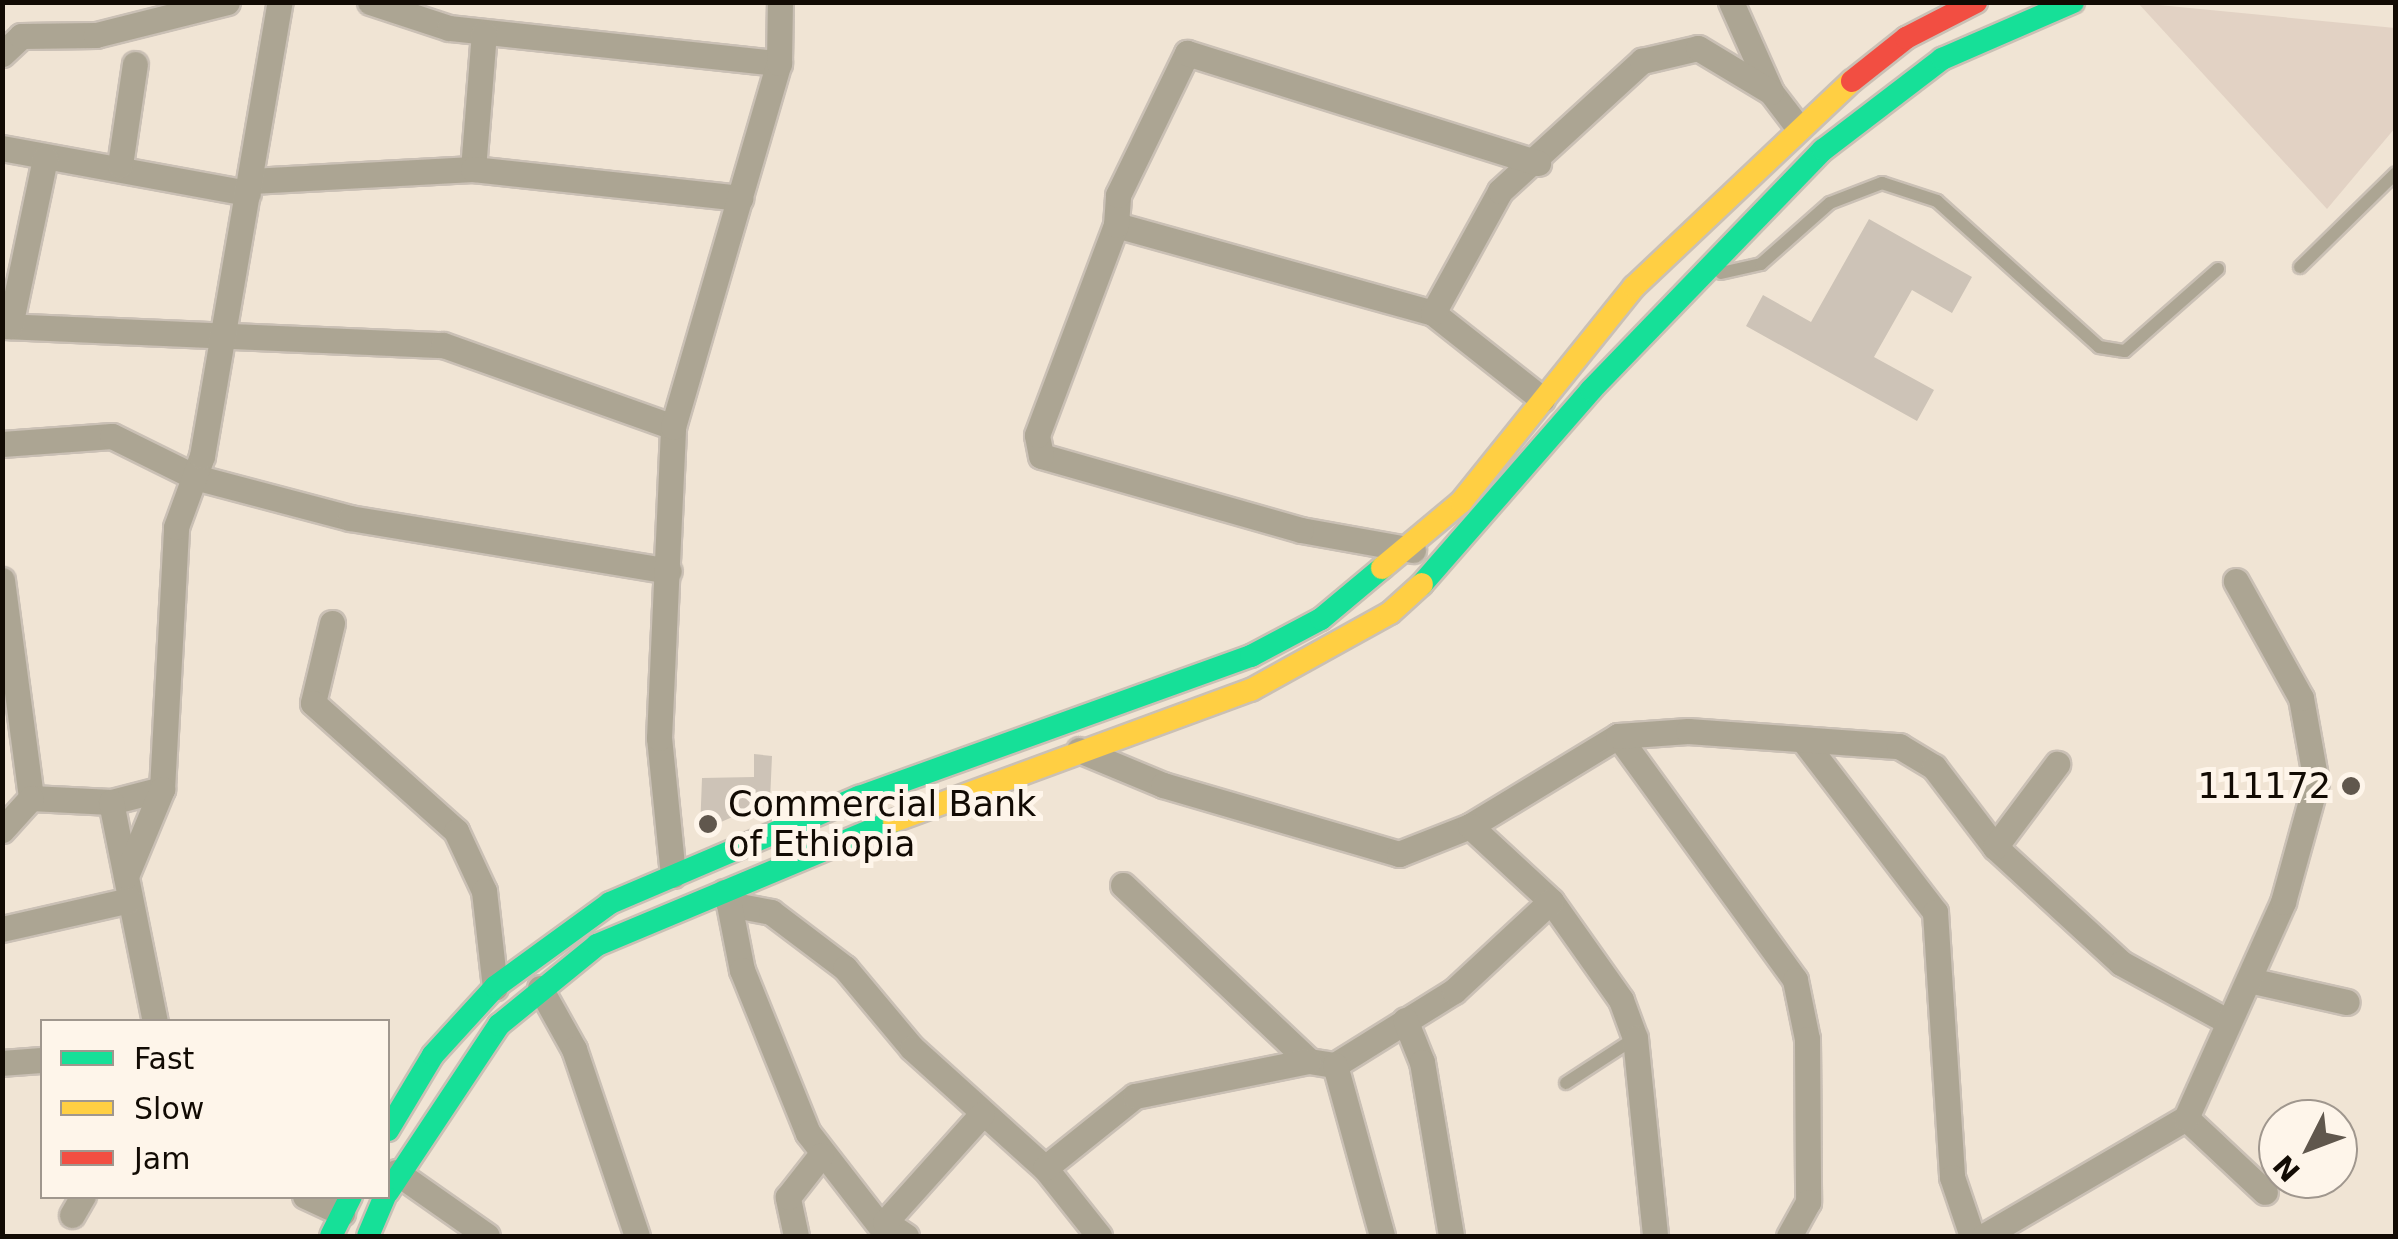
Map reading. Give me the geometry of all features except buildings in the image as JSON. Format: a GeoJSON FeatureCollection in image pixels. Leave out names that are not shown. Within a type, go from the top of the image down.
{"type":"FeatureCollection","features":[{"type":"Feature","properties":{"kind":"main road"},"geometry":{"type":"LineString","coordinates":[[390,1127],[433,1055],[495,987],[565,930],[672,876],[1069,721],[1251,656],[1320,619],[1413,550],[1634,288],[1797,126],[1906,38],[1976,2]]}},
{"type":"Feature","properties":{"kind":"main road"},"geometry":{"type":"LineString","coordinates":[[390,1187],[450,1086],[540,988],[597,945],[726,898],[868,830],[1251,690],[1390,613],[1460,549],[1698,276],[1889,91],[2072,2]]}},
{"type":"Feature","properties":{"kind":"main road"},"geometry":{"type":"LineString","coordinates":[[368,1236],[385,1199]]}},
{"type":"Feature","properties":{"kind":"street"},"geometry":{"type":"LineString","coordinates":[[2,54],[20,36],[96,35],[227,2]]}},
{"type":"Feature","properties":{"kind":"street"},"geometry":{"type":"LineString","coordinates":[[128,888],[162,788],[172,561],[195,477],[280,2]]}},
{"type":"Feature","properties":{"kind":"street"},"geometry":{"type":"LineString","coordinates":[[370,2],[484,32],[778,63]]}},
{"type":"Feature","properties":{"kind":"street"},"geometry":{"type":"LineString","coordinates":[[672,876],[659,738],[670,571],[672,428],[778,63],[780,2]]}},
{"type":"Feature","properties":{"kind":"street"},"geometry":{"type":"LineString","coordinates":[[1732,2],[1771,92],[1797,126]]}},
{"type":"Feature","properties":{"kind":"street"},"geometry":{"type":"LineString","coordinates":[[474,170],[484,32]]}},
{"type":"Feature","properties":{"kind":"street"},"geometry":{"type":"LineString","coordinates":[[1433,313],[1500,191],[1538,162],[1642,60],[1669,48],[1698,48],[1771,92]]}},
{"type":"Feature","properties":{"kind":"street"},"geometry":{"type":"LineString","coordinates":[[1413,550],[1302,530],[1041,456],[1038,436],[1116,225],[1118,195],[1187,53],[1538,162]]}},
{"type":"Feature","properties":{"kind":"street"},"geometry":{"type":"LineString","coordinates":[[120,165],[135,64]]}},
{"type":"Feature","properties":{"kind":"street"},"geometry":{"type":"LineString","coordinates":[[2,148],[45,158],[120,165],[249,187],[474,170],[740,198]]}},
{"type":"Feature","properties":{"kind":"street"},"geometry":{"type":"LineString","coordinates":[[45,158],[6,326],[443,346],[672,428]]}},
{"type":"Feature","properties":{"kind":"street"},"geometry":{"type":"LineString","coordinates":[[1116,225],[1433,313],[1542,398]]}},
{"type":"Feature","properties":{"kind":"street"},"geometry":{"type":"LineString","coordinates":[[2,444],[112,436],[195,477],[350,518],[670,571]]}},
{"type":"Feature","properties":{"kind":"street"},"geometry":{"type":"LineString","coordinates":[[2,580],[31,798],[2,830]]}},
{"type":"Feature","properties":{"kind":"street"},"geometry":{"type":"LineString","coordinates":[[1984,1236],[2186,1118],[2226,1021],[2284,902],[2316,782],[2301,698],[2236,581]]}},
{"type":"Feature","properties":{"kind":"street"},"geometry":{"type":"LineString","coordinates":[[332,623],[313,702],[456,831],[484,891],[495,987]]}},
{"type":"Feature","properties":{"kind":"street"},"geometry":{"type":"LineString","coordinates":[[1069,721],[1081,755],[1399,854],[1470,826],[1618,736],[1803,740],[1918,754],[1995,846],[2122,962],[2226,1021]]}},
{"type":"Feature","properties":{"kind":"street"},"geometry":{"type":"LineString","coordinates":[[1618,736],[1795,980],[1806,1039],[1808,1202],[1789,1236]]}},
{"type":"Feature","properties":{"kind":"street"},"geometry":{"type":"LineString","coordinates":[[1803,740],[1935,912],[1952,1177],[1972,1236]]}},
{"type":"Feature","properties":{"kind":"street"},"geometry":{"type":"LineString","coordinates":[[1995,846],[2057,764]]}},
{"type":"Feature","properties":{"kind":"street"},"geometry":{"type":"LineString","coordinates":[[31,798],[111,802],[162,788]]}},
{"type":"Feature","properties":{"kind":"street"},"geometry":{"type":"LineString","coordinates":[[111,802],[154,1019]]}},
{"type":"Feature","properties":{"kind":"street"},"geometry":{"type":"LineString","coordinates":[[1470,826],[1551,901],[1596,956],[1634,1038],[1655,1236]]}},
{"type":"Feature","properties":{"kind":"street"},"geometry":{"type":"LineString","coordinates":[[1123,886],[1322,1063],[1382,1236]]}},
{"type":"Feature","properties":{"kind":"street"},"geometry":{"type":"LineString","coordinates":[[2,929],[128,888]]}},
{"type":"Feature","properties":{"kind":"street"},"geometry":{"type":"LineString","coordinates":[[726,898],[751,996],[821,1155],[893,1232],[982,1114]]}},
{"type":"Feature","properties":{"kind":"street"},"geometry":{"type":"LineString","coordinates":[[726,898],[770,912],[845,968],[982,1114],[1045,1168],[1099,1236]]}},
{"type":"Feature","properties":{"kind":"street"},"geometry":{"type":"LineString","coordinates":[[1045,1168],[1135,1096],[1322,1063],[1406,1020],[1454,991],[1551,901]]}},
{"type":"Feature","properties":{"kind":"street"},"geometry":{"type":"LineString","coordinates":[[2248,980],[2347,1002]]}},
{"type":"Feature","properties":{"kind":"street"},"geometry":{"type":"LineString","coordinates":[[540,988],[574,1048],[637,1236]]}},
{"type":"Feature","properties":{"kind":"street"},"geometry":{"type":"LineString","coordinates":[[1406,1020],[1451,1236]]}},
{"type":"Feature","properties":{"kind":"street"},"geometry":{"type":"LineString","coordinates":[[2,1064],[40,1060]]}},
{"type":"Feature","properties":{"kind":"street"},"geometry":{"type":"LineString","coordinates":[[2186,1118],[2258,1186]]}},
{"type":"Feature","properties":{"kind":"street"},"geometry":{"type":"LineString","coordinates":[[796,1236],[788,1197],[821,1155]]}},
{"type":"Feature","properties":{"kind":"street"},"geometry":{"type":"LineString","coordinates":[[390,1187],[487,1236]]}},
{"type":"Feature","properties":{"kind":"street"},"geometry":{"type":"LineString","coordinates":[[311,1199],[341,1215]]}},
{"type":"Feature","properties":{"kind":"lane"},"geometry":{"type":"LineString","coordinates":[[2300,267],[2396,172]]}},
{"type":"Feature","properties":{"kind":"lane"},"geometry":{"type":"LineString","coordinates":[[1698,276],[1761,264],[1830,204],[1882,182],[1937,201],[2099,346],[2125,352],[2218,269]]}},
{"type":"Feature","properties":{"kind":"lane"},"geometry":{"type":"LineString","coordinates":[[1566,1083],[1634,1038]]}},
{"type":"Feature","properties":{"kind":"shaded area"},"geometry":{"type":"Polygon","coordinates":[[[2138,3],[2395,28],[2395,128],[2327,209],[2138,3]]]}},
{"type":"Feature","properties":{"kind":"traffic: fast"},"geometry":{"type":"LineString","coordinates":[[1422,584],[1591,390],[1823,150],[1942,59],[2073,2]]}},
{"type":"Feature","properties":{"kind":"traffic: fast"},"geometry":{"type":"LineString","coordinates":[[390,1127],[433,1055],[495,987],[610,903],[859,797],[1251,656],[1321,619],[1382,568]]}},
{"type":"Feature","properties":{"kind":"traffic: fast"},"geometry":{"type":"LineString","coordinates":[[390,1189],[499,1025],[597,945],[894,821]]}},
{"type":"Feature","properties":{"kind":"traffic: fast"},"geometry":{"type":"LineString","coordinates":[[331,1236],[350,1199]]}},
{"type":"Feature","properties":{"kind":"traffic: fast"},"geometry":{"type":"LineString","coordinates":[[368,1236],[384,1199]]}},
{"type":"Feature","properties":{"kind":"traffic: slow"},"geometry":{"type":"LineString","coordinates":[[1382,568],[1461,502],[1634,287],[1852,81]]}},
{"type":"Feature","properties":{"kind":"traffic: slow"},"geometry":{"type":"LineString","coordinates":[[894,821],[1251,690],[1390,613],[1422,584]]}},
{"type":"Feature","properties":{"kind":"traffic: jam"},"geometry":{"type":"LineString","coordinates":[[1852,81],[1906,38],[1976,2]]}},
{"type":"Feature","properties":{"kind":"place","name":"111172"},"geometry":{"type":"Point","coordinates":[2351,786]}},
{"type":"Feature","properties":{"kind":"place","name":"Commercial Bank of Ethiopia"},"geometry":{"type":"Point","coordinates":[708,824]}}]}
